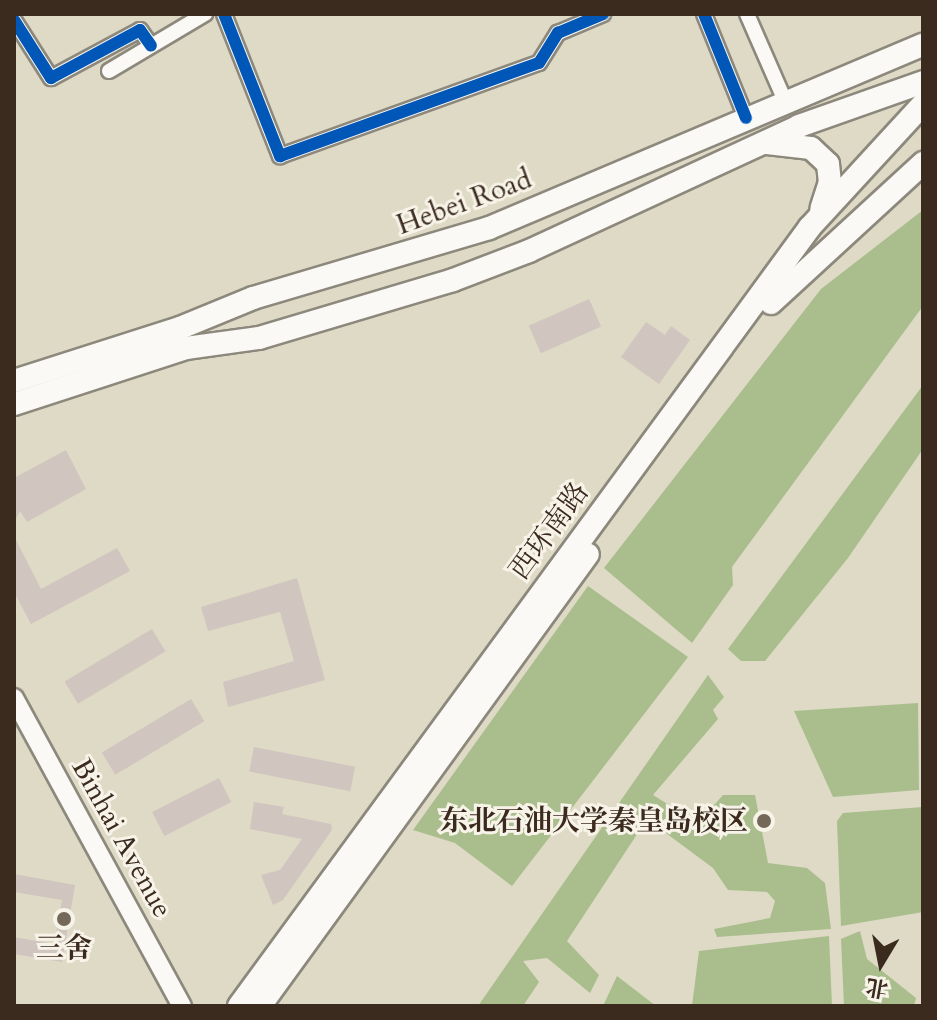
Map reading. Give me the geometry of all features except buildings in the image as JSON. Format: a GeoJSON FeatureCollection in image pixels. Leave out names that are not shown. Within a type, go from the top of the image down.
{"type":"FeatureCollection","features":[{"type":"Feature","properties":{"kind":"highway","name":"Hebei Road"},"geometry":{"type":"LineString","coordinates":[[14,404],[45,379],[489,228],[923,45]]}},
{"type":"Feature","properties":{"kind":"highway","name":"Hebei Road"},"geometry":{"type":"LineString","coordinates":[[14,381],[45,379],[186,348],[259,338],[453,280],[529,251],[762,143],[923,82]]}},
{"type":"Feature","properties":{"kind":"highway","name":"西环南路"},"geometry":{"type":"LineString","coordinates":[[239,1006],[810,227],[923,104]]}},
{"type":"Feature","properties":{"kind":"highway"},"geometry":{"type":"LineString","coordinates":[[762,143],[811,148],[828,164],[830,182],[810,227]]}},
{"type":"Feature","properties":{"kind":"highway","name":"西环南路"},"geometry":{"type":"LineString","coordinates":[[260,1006],[737,344],[783,288],[923,163]]}},
{"type":"Feature","properties":{"kind":"main road"},"geometry":{"type":"LineString","coordinates":[[14,369],[45,379],[14,416]]}},
{"type":"Feature","properties":{"kind":"main road","name":"Binhai Avenue"},"geometry":{"type":"LineString","coordinates":[[14,698],[182,1006]]}},
{"type":"Feature","properties":{"kind":"street"},"geometry":{"type":"LineString","coordinates":[[109,71],[205,14]]}},
{"type":"Feature","properties":{"kind":"street"},"geometry":{"type":"LineString","coordinates":[[224,14],[280,156],[539,63],[558,33],[603,14]]}},
{"type":"Feature","properties":{"kind":"street"},"geometry":{"type":"LineString","coordinates":[[704,14],[746,118]]}},
{"type":"Feature","properties":{"kind":"street"},"geometry":{"type":"LineString","coordinates":[[747,14],[785,101]]}},
{"type":"Feature","properties":{"kind":"street"},"geometry":{"type":"LineString","coordinates":[[14,20],[51,78],[140,30],[151,46]]}},
{"type":"Feature","properties":{"kind":"green space"},"geometry":{"type":"Polygon","coordinates":[[[923,210],[923,306],[732,567],[733,585],[692,643],[604,568],[821,289],[923,210]]]}},
{"type":"Feature","properties":{"kind":"green space"},"geometry":{"type":"Polygon","coordinates":[[[923,385],[923,449],[848,558],[765,661],[741,661],[728,649],[923,385]]]}},
{"type":"Feature","properties":{"kind":"green space"},"geometry":{"type":"Polygon","coordinates":[[[588,586],[688,657],[512,886],[455,843],[413,830],[588,586]]]}},
{"type":"Feature","properties":{"kind":"green space"},"geometry":{"type":"Polygon","coordinates":[[[708,675],[724,697],[713,710],[718,719],[653,795],[698,823],[723,795],[755,795],[768,863],[807,868],[825,883],[831,929],[717,937],[714,929],[770,918],[775,901],[767,892],[728,890],[713,868],[647,819],[567,941],[599,975],[590,993],[547,958],[523,961],[539,982],[523,1006],[478,1006],[708,675]]]}},
{"type":"Feature","properties":{"kind":"green space"},"geometry":{"type":"Polygon","coordinates":[[[918,703],[919,790],[833,797],[794,711],[918,703]]]}},
{"type":"Feature","properties":{"kind":"green space"},"geometry":{"type":"Polygon","coordinates":[[[923,807],[923,912],[841,926],[837,821],[843,813],[923,807]]]}},
{"type":"Feature","properties":{"kind":"green space"},"geometry":{"type":"Polygon","coordinates":[[[860,931],[867,959],[916,998],[914,1006],[844,1006],[841,939],[860,931]]]}},
{"type":"Feature","properties":{"kind":"green space"},"geometry":{"type":"Polygon","coordinates":[[[829,936],[832,1006],[692,1006],[699,951],[829,936]]]}},
{"type":"Feature","properties":{"kind":"green space"},"geometry":{"type":"Polygon","coordinates":[[[617,976],[656,1006],[603,1006],[617,976]]]}},
{"type":"Feature","properties":{"kind":"cycle path"},"geometry":{"type":"LineString","coordinates":[[224,14],[280,156],[539,63],[558,33],[603,14]]}},
{"type":"Feature","properties":{"kind":"cycle path"},"geometry":{"type":"LineString","coordinates":[[704,14],[746,118]]}},
{"type":"Feature","properties":{"kind":"cycle path"},"geometry":{"type":"LineString","coordinates":[[14,20],[51,78],[140,30],[151,46]]}},
{"type":"Feature","properties":{"kind":"place","name":"东北石油大学秦皇岛校区"},"geometry":{"type":"Point","coordinates":[764,821]}},
{"type":"Feature","properties":{"kind":"place","name":"三舍"},"geometry":{"type":"Point","coordinates":[64,919]}}]}
